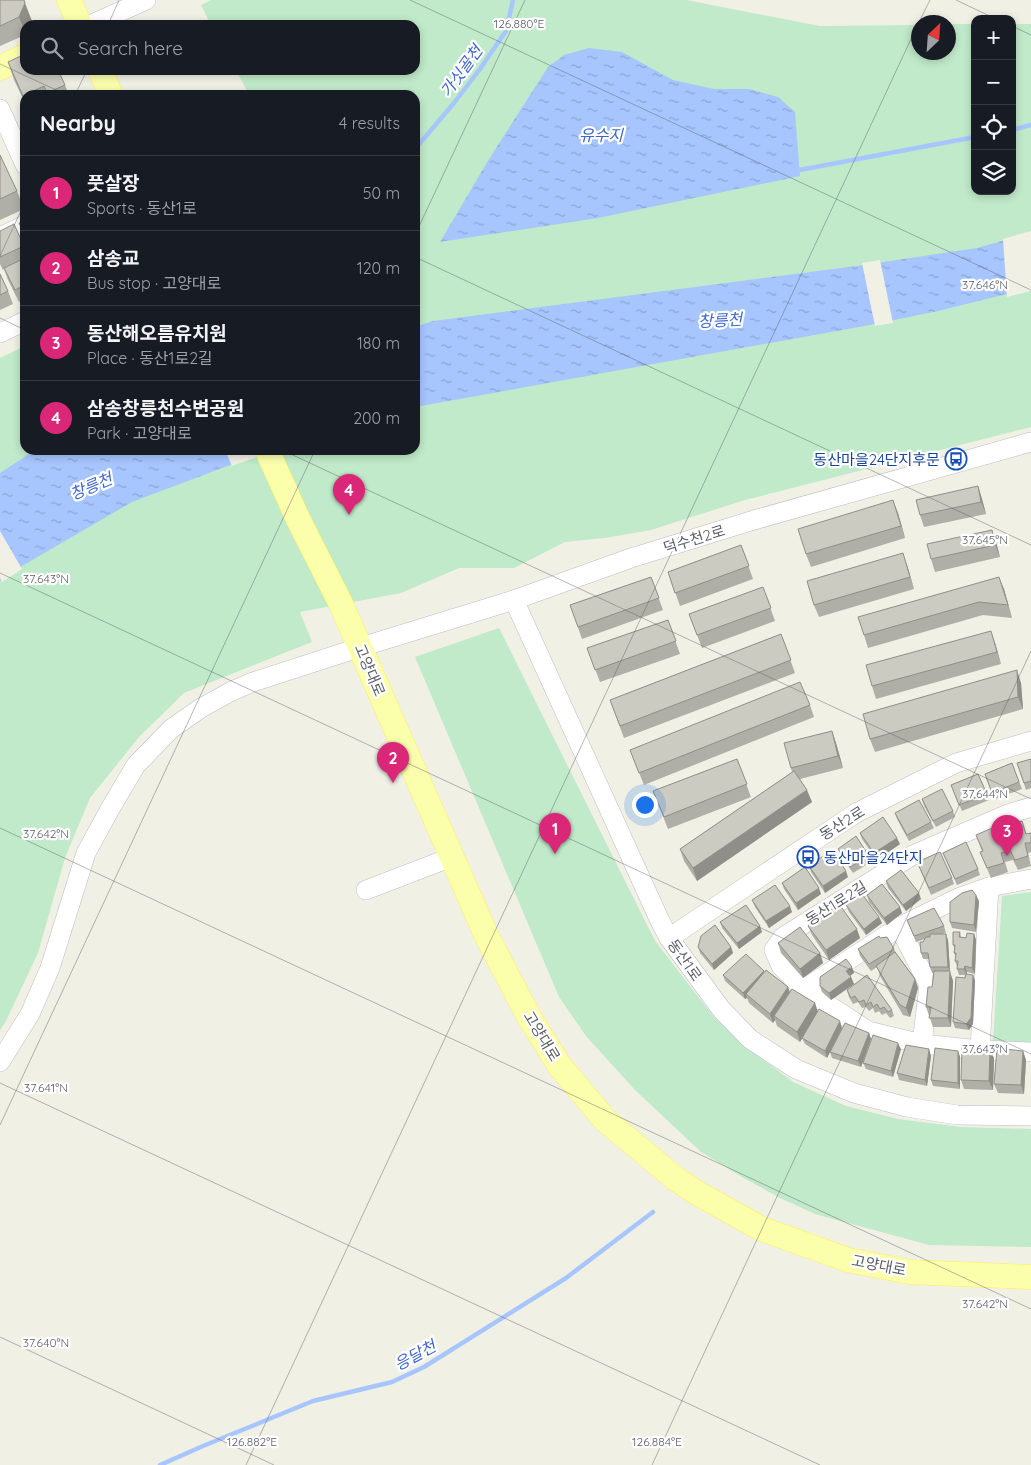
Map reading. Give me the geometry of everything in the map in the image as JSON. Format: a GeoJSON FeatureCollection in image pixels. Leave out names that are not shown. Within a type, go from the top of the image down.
{"type":"FeatureCollection","features":[{"type":"Feature","properties":{"kind":"main road"},"geometry":{"type":"LineString","coordinates":[[69,0],[78,20]]}},
{"type":"Feature","properties":{"kind":"main road"},"geometry":{"type":"LineString","coordinates":[[0,68],[20,58]]}},
{"type":"Feature","properties":{"kind":"main road"},"geometry":{"type":"LineString","coordinates":[[102,75],[109,90]]}},
{"type":"Feature","properties":{"kind":"main road","name":"고양대로"},"geometry":{"type":"LineString","coordinates":[[268,455],[298,519],[342,604],[487,937],[528,1015],[559,1065],[606,1120],[676,1179],[697,1193],[762,1229],[848,1260],[910,1272],[1031,1277]]}},
{"type":"Feature","properties":{"kind":"street"},"geometry":{"type":"LineString","coordinates":[[101,20],[146,0]]}},
{"type":"Feature","properties":{"kind":"street"},"geometry":{"type":"LineString","coordinates":[[0,109],[4,130],[20,157]]}},
{"type":"Feature","properties":{"kind":"street"},"geometry":{"type":"LineString","coordinates":[[0,237],[20,227]]}},
{"type":"Feature","properties":{"kind":"street"},"geometry":{"type":"LineString","coordinates":[[0,333],[20,323]]}},
{"type":"Feature","properties":{"kind":"street","name":"덕수천2로"},"geometry":{"type":"LineString","coordinates":[[0,1062],[30,1014],[50,968],[86,853],[110,809],[136,765],[172,729],[201,708],[232,691],[361,647],[514,600],[631,558],[732,527],[1031,442]]}},
{"type":"Feature","properties":{"kind":"street","name":"동산1로"},"geometry":{"type":"LineString","coordinates":[[514,600],[669,938],[721,1010],[750,1039],[796,1069],[854,1093],[907,1107],[957,1115],[1031,1116]]}},
{"type":"Feature","properties":{"kind":"street","name":"동산2로"},"geometry":{"type":"LineString","coordinates":[[669,938],[856,812],[956,762],[1031,741]]}},
{"type":"Feature","properties":{"kind":"street","name":"동산1로2길"},"geometry":{"type":"LineString","coordinates":[[1031,807],[1008,814],[913,855],[783,936],[774,950],[781,966],[804,989],[868,1031],[922,1044],[980,1050],[1031,1052]]}},
{"type":"Feature","properties":{"kind":"street"},"geometry":{"type":"LineString","coordinates":[[366,890],[452,857]]}},
{"type":"Feature","properties":{"kind":"street"},"geometry":{"type":"LineString","coordinates":[[804,989],[899,927],[958,898],[989,887],[1031,879]]}},
{"type":"Feature","properties":{"kind":"street"},"geometry":{"type":"LineString","coordinates":[[980,1050],[989,887]]}},
{"type":"Feature","properties":{"kind":"street"},"geometry":{"type":"LineString","coordinates":[[899,927],[928,984],[922,1044]]}},
{"type":"Feature","properties":{"kind":"green space"},"geometry":{"type":"Polygon","coordinates":[[[211,0],[686,0],[820,26],[911,25],[911,60],[956,60],[956,24],[971,24],[971,195],[1016,195],[1016,24],[1031,24],[1031,427],[745,500],[651,530],[605,538],[565,542],[514,568],[459,568],[401,593],[300,612],[312,642],[184,693],[139,737],[90,798],[65,858],[38,953],[0,1030],[0,358],[20,348],[20,455],[420,455],[420,90],[246,90],[239,75],[420,75],[420,20],[208,20],[201,5],[211,0]]]}},
{"type":"Feature","properties":{"kind":"green space"},"geometry":{"type":"Polygon","coordinates":[[[499,628],[656,942],[713,1016],[744,1045],[793,1082],[846,1106],[898,1119],[961,1127],[1031,1129],[1031,1247],[929,1245],[815,1214],[780,1198],[700,1151],[635,1090],[586,1036],[559,997],[415,657],[499,628]]]}},
{"type":"Feature","properties":{"kind":"green space"},"geometry":{"type":"Polygon","coordinates":[[[1031,892],[1031,1042],[993,1042],[1002,896],[1031,892]]]}},
{"type":"Feature","properties":{"kind":"water","name":"유수지"},"geometry":{"type":"Polygon","coordinates":[[[589,48],[622,52],[673,80],[714,89],[749,89],[778,97],[795,112],[800,176],[598,218],[440,242],[489,159],[548,67],[564,55],[589,48]]]}},
{"type":"Feature","properties":{"kind":"water","name":"창릉천"},"geometry":{"type":"Polygon","coordinates":[[[1031,233],[1031,288],[938,311],[870,325],[420,406],[420,325],[433,321],[857,266],[977,248],[1031,233]]]}},
{"type":"Feature","properties":{"kind":"water","name":"창릉천"},"geometry":{"type":"Polygon","coordinates":[[[27,455],[257,455],[132,502],[22,566],[0,581],[0,473],[27,455]]]}},
{"type":"Feature","properties":{"kind":"pier"},"geometry":{"type":"Polygon","coordinates":[[[1031,231],[1031,291],[1007,297],[1003,239],[1031,231]]]}},
{"type":"Feature","properties":{"kind":"pier"},"geometry":{"type":"Polygon","coordinates":[[[880,260],[893,323],[875,326],[862,263],[880,260]]]}},
{"type":"Feature","properties":{"kind":"pier"},"geometry":{"type":"Polygon","coordinates":[[[227,455],[263,455],[232,466],[227,455]]]}},
{"type":"Feature","properties":{"kind":"pier"},"geometry":{"type":"Polygon","coordinates":[[[0,531],[22,569],[2,582],[0,578],[0,531]]]}},
{"type":"Feature","properties":{"kind":"building"},"geometry":{"type":"Polygon","coordinates":[[[0,0],[24,0],[25,3],[19,17],[0,26],[0,0]]]}},
{"type":"Feature","properties":{"kind":"building"},"geometry":{"type":"Polygon","coordinates":[[[20,56],[20,75],[60,75],[65,85],[54,90],[46,90],[44,86],[36,90],[20,90],[8,62],[20,56]]]}},
{"type":"Feature","properties":{"kind":"building"},"geometry":{"type":"Polygon","coordinates":[[[0,155],[17,191],[0,199],[0,155]]]}},
{"type":"Feature","properties":{"kind":"building"},"geometry":{"type":"Polygon","coordinates":[[[14,224],[20,237],[20,248],[0,257],[0,231],[14,224]]]}},
{"type":"Feature","properties":{"kind":"building"},"geometry":{"type":"Polygon","coordinates":[[[20,260],[20,288],[15,290],[4,268],[20,260]]]}},
{"type":"Feature","properties":{"kind":"building"},"geometry":{"type":"Polygon","coordinates":[[[0,274],[8,291],[0,295],[0,274]]]}},
{"type":"Feature","properties":{"kind":"building"},"geometry":{"type":"Polygon","coordinates":[[[978,486],[981,502],[920,515],[916,500],[978,486]]]}},
{"type":"Feature","properties":{"kind":"building"},"geometry":{"type":"Polygon","coordinates":[[[893,500],[901,526],[806,554],[798,529],[893,500]]]}},
{"type":"Feature","properties":{"kind":"building"},"geometry":{"type":"Polygon","coordinates":[[[992,530],[995,545],[931,559],[927,544],[992,530]]]}},
{"type":"Feature","properties":{"kind":"building"},"geometry":{"type":"Polygon","coordinates":[[[741,545],[749,566],[675,593],[668,572],[741,545]]]}},
{"type":"Feature","properties":{"kind":"building"},"geometry":{"type":"Polygon","coordinates":[[[903,553],[910,577],[814,605],[807,581],[903,553]]]}},
{"type":"Feature","properties":{"kind":"building"},"geometry":{"type":"Polygon","coordinates":[[[651,577],[659,598],[578,627],[570,605],[651,577]]]}},
{"type":"Feature","properties":{"kind":"building"},"geometry":{"type":"Polygon","coordinates":[[[999,577],[1008,605],[979,602],[864,635],[858,617],[999,577]]]}},
{"type":"Feature","properties":{"kind":"building"},"geometry":{"type":"Polygon","coordinates":[[[763,587],[771,608],[697,635],[689,614],[763,587]]]}},
{"type":"Feature","properties":{"kind":"building"},"geometry":{"type":"Polygon","coordinates":[[[668,620],[676,641],[595,670],[587,648],[668,620]]]}},
{"type":"Feature","properties":{"kind":"building"},"geometry":{"type":"Polygon","coordinates":[[[991,631],[997,652],[872,686],[866,665],[991,631]]]}},
{"type":"Feature","properties":{"kind":"building"},"geometry":{"type":"Polygon","coordinates":[[[781,634],[791,660],[620,726],[610,700],[781,634]]]}},
{"type":"Feature","properties":{"kind":"building"},"geometry":{"type":"Polygon","coordinates":[[[1017,670],[1018,697],[870,739],[863,714],[1017,670]]]}},
{"type":"Feature","properties":{"kind":"building"},"geometry":{"type":"Polygon","coordinates":[[[800,682],[810,705],[639,773],[630,750],[800,682]]]}},
{"type":"Feature","properties":{"kind":"building"},"geometry":{"type":"Polygon","coordinates":[[[832,731],[838,756],[791,768],[784,743],[832,731]]]}},
{"type":"Feature","properties":{"kind":"building"},"geometry":{"type":"Polygon","coordinates":[[[737,759],[747,784],[664,817],[653,791],[737,759]]]}},
{"type":"Feature","properties":{"kind":"building"},"geometry":{"type":"Polygon","coordinates":[[[1031,759],[1031,781],[1024,783],[1017,763],[1031,759]]]}},
{"type":"Feature","properties":{"kind":"building"},"geometry":{"type":"Polygon","coordinates":[[[1012,763],[1019,782],[992,793],[985,774],[1012,763]]]}},
{"type":"Feature","properties":{"kind":"building"},"geometry":{"type":"Polygon","coordinates":[[[794,771],[807,790],[693,868],[680,849],[794,771]]]}},
{"type":"Feature","properties":{"kind":"building"},"geometry":{"type":"Polygon","coordinates":[[[978,774],[987,794],[959,805],[951,785],[978,774]]]}},
{"type":"Feature","properties":{"kind":"building"},"geometry":{"type":"Polygon","coordinates":[[[942,789],[953,811],[933,821],[922,799],[942,789]]]}},
{"type":"Feature","properties":{"kind":"building"},"geometry":{"type":"Polygon","coordinates":[[[919,800],[931,822],[907,835],[895,813],[919,800]]]}},
{"type":"Feature","properties":{"kind":"building"},"geometry":{"type":"Polygon","coordinates":[[[883,817],[897,838],[874,853],[860,833],[883,817]]]}},
{"type":"Feature","properties":{"kind":"building"},"geometry":{"type":"Polygon","coordinates":[[[1022,821],[1026,834],[1031,833],[1031,843],[1025,843],[1028,856],[1015,860],[1010,850],[1001,853],[1004,863],[987,868],[980,852],[983,851],[976,835],[999,825],[1001,828],[1022,821]]]}},
{"type":"Feature","properties":{"kind":"building"},"geometry":{"type":"Polygon","coordinates":[[[856,836],[869,856],[850,867],[838,849],[856,836]]]}},
{"type":"Feature","properties":{"kind":"building"},"geometry":{"type":"Polygon","coordinates":[[[966,842],[978,869],[955,879],[943,853],[966,842]]]}},
{"type":"Feature","properties":{"kind":"building"},"geometry":{"type":"Polygon","coordinates":[[[832,850],[846,871],[823,886],[809,866],[832,850]]]}},
{"type":"Feature","properties":{"kind":"building"},"geometry":{"type":"Polygon","coordinates":[[[940,852],[952,878],[929,888],[917,862],[940,852]]]}},
{"type":"Feature","properties":{"kind":"building"},"geometry":{"type":"Polygon","coordinates":[[[805,867],[819,888],[796,903],[782,883],[805,867]]]}},
{"type":"Feature","properties":{"kind":"building"},"geometry":{"type":"Polygon","coordinates":[[[901,870],[919,893],[903,905],[886,881],[901,870]]]}},
{"type":"Feature","properties":{"kind":"building"},"geometry":{"type":"Polygon","coordinates":[[[882,884],[900,907],[884,918],[867,895],[882,884]]]}},
{"type":"Feature","properties":{"kind":"building"},"geometry":{"type":"Polygon","coordinates":[[[775,885],[790,906],[766,921],[752,900],[775,885]]]}},
{"type":"Feature","properties":{"kind":"building"},"geometry":{"type":"Polygon","coordinates":[[[972,890],[976,895],[974,925],[950,922],[950,902],[962,893],[972,890]]]}},
{"type":"Feature","properties":{"kind":"building"},"geometry":{"type":"Polygon","coordinates":[[[862,894],[879,917],[864,929],[846,905],[862,894]]]}},
{"type":"Feature","properties":{"kind":"building"},"geometry":{"type":"Polygon","coordinates":[[[839,904],[857,929],[826,950],[808,926],[839,904]]]}},
{"type":"Feature","properties":{"kind":"building"},"geometry":{"type":"Polygon","coordinates":[[[746,905],[760,926],[737,943],[720,922],[746,905]]]}},
{"type":"Feature","properties":{"kind":"building"},"geometry":{"type":"Polygon","coordinates":[[[934,908],[944,926],[914,936],[907,920],[934,908]]]}},
{"type":"Feature","properties":{"kind":"building"},"geometry":{"type":"Polygon","coordinates":[[[715,925],[731,947],[712,964],[698,947],[701,936],[715,925]]]}},
{"type":"Feature","properties":{"kind":"building"},"geometry":{"type":"Polygon","coordinates":[[[800,927],[820,953],[800,969],[778,943],[800,927]]]}},
{"type":"Feature","properties":{"kind":"building"},"geometry":{"type":"Polygon","coordinates":[[[953,932],[960,932],[959,937],[966,938],[967,933],[974,934],[972,968],[965,966],[964,969],[957,969],[958,961],[955,961],[956,953],[954,953],[953,932]]]}},
{"type":"Feature","properties":{"kind":"building"},"geometry":{"type":"Polygon","coordinates":[[[930,934],[946,934],[948,967],[930,967],[928,953],[921,953],[920,942],[923,942],[926,937],[930,937],[930,934]]]}},
{"type":"Feature","properties":{"kind":"building"},"geometry":{"type":"Polygon","coordinates":[[[879,936],[880,938],[887,937],[894,949],[869,964],[858,949],[879,936]]]}},
{"type":"Feature","properties":{"kind":"building"},"geometry":{"type":"Polygon","coordinates":[[[895,952],[915,979],[906,1008],[900,1005],[876,966],[895,952]]]}},
{"type":"Feature","properties":{"kind":"building"},"geometry":{"type":"Polygon","coordinates":[[[746,954],[764,971],[743,993],[723,975],[746,954]]]}},
{"type":"Feature","properties":{"kind":"building"},"geometry":{"type":"Polygon","coordinates":[[[846,959],[852,967],[846,971],[851,977],[829,993],[820,986],[820,977],[846,959]]]}},
{"type":"Feature","properties":{"kind":"building"},"geometry":{"type":"Polygon","coordinates":[[[766,970],[788,987],[770,1014],[746,994],[766,970]]]}},
{"type":"Feature","properties":{"kind":"building"},"geometry":{"type":"Polygon","coordinates":[[[934,971],[950,971],[948,1018],[929,1018],[931,1007],[926,1007],[928,987],[932,987],[934,971]]]}},
{"type":"Feature","properties":{"kind":"building"},"geometry":{"type":"Polygon","coordinates":[[[966,974],[973,975],[971,1018],[966,1024],[953,1022],[956,977],[965,978],[966,974]]]}},
{"type":"Feature","properties":{"kind":"building"},"geometry":{"type":"Polygon","coordinates":[[[867,975],[892,1010],[888,1012],[884,1007],[880,1009],[877,1004],[873,1007],[871,1002],[866,1005],[864,1000],[859,1002],[855,996],[851,998],[847,990],[867,975]]]}},
{"type":"Feature","properties":{"kind":"building"},"geometry":{"type":"Polygon","coordinates":[[[792,989],[815,1003],[797,1032],[774,1016],[792,989]]]}},
{"type":"Feature","properties":{"kind":"building"},"geometry":{"type":"Polygon","coordinates":[[[819,1009],[840,1021],[825,1051],[802,1038],[819,1009]]]}},
{"type":"Feature","properties":{"kind":"building"},"geometry":{"type":"Polygon","coordinates":[[[845,1023],[869,1033],[858,1061],[830,1052],[845,1023]]]}},
{"type":"Feature","properties":{"kind":"building"},"geometry":{"type":"Polygon","coordinates":[[[873,1035],[898,1043],[891,1071],[863,1063],[873,1035]]]}},
{"type":"Feature","properties":{"kind":"building"},"geometry":{"type":"Polygon","coordinates":[[[906,1045],[929,1049],[925,1080],[897,1073],[906,1045]]]}},
{"type":"Feature","properties":{"kind":"building"},"geometry":{"type":"Polygon","coordinates":[[[962,1047],[990,1049],[989,1081],[961,1080],[962,1047]]]}},
{"type":"Feature","properties":{"kind":"building"},"geometry":{"type":"Polygon","coordinates":[[[935,1048],[958,1051],[958,1083],[931,1080],[935,1048]]]}},
{"type":"Feature","properties":{"kind":"building"},"geometry":{"type":"Polygon","coordinates":[[[997,1048],[1023,1051],[1021,1085],[994,1084],[997,1048]]]}},
{"type":"Feature","properties":{"kind":"waterway","name":"가싯골천"},"geometry":{"type":"LineString","coordinates":[[420,143],[454,103],[506,31],[513,0]]}},
{"type":"Feature","properties":{"kind":"waterway"},"geometry":{"type":"LineString","coordinates":[[1016,129],[1031,125]]}},
{"type":"Feature","properties":{"kind":"waterway"},"geometry":{"type":"LineString","coordinates":[[794,171],[971,138]]}},
{"type":"Feature","properties":{"kind":"waterway","name":"응달천"},"geometry":{"type":"LineString","coordinates":[[160,1465],[313,1401],[392,1382],[424,1367],[566,1278],[653,1212]]}},
{"type":"Feature","properties":{"kind":"place","name":"동산마을24단지후문"},"geometry":{"type":"Point","coordinates":[956,459]}},
{"type":"Feature","properties":{"kind":"place","name":"삼송창릉천수변공원"},"geometry":{"type":"Point","coordinates":[349,515]}},
{"type":"Feature","properties":{"kind":"place","name":"삼송교"},"geometry":{"type":"Point","coordinates":[393,783]}},
{"type":"Feature","properties":{"kind":"place","name":"풋살장"},"geometry":{"type":"Point","coordinates":[555,854]}},
{"type":"Feature","properties":{"kind":"place","name":"동산해오름유치원"},"geometry":{"type":"Point","coordinates":[1007,856]}},
{"type":"Feature","properties":{"kind":"place","name":"동산마을24단지"},"geometry":{"type":"Point","coordinates":[808,857]}}]}
